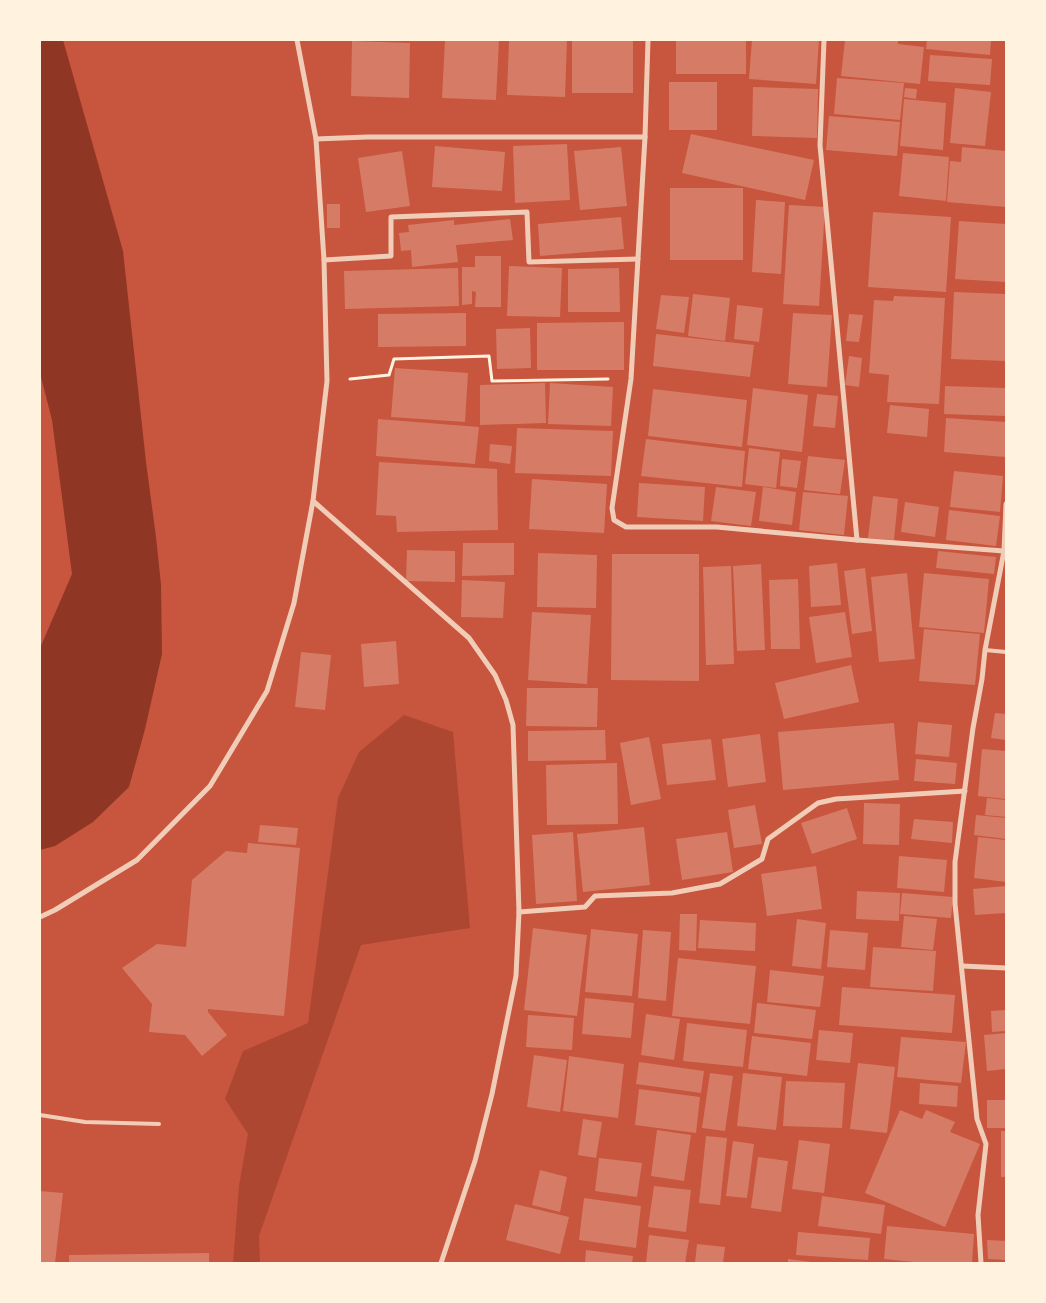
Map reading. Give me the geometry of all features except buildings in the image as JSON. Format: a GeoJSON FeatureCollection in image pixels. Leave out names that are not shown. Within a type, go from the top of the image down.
{"type":"FeatureCollection","features":[{"type":"Feature","properties":{"kind":"street"},"geometry":{"type":"LineString","coordinates":[[40,917],[55,910],[137,860],[210,786],[267,691],[294,602],[313,501],[327,381],[324,260],[316,139],[297,40]]}},
{"type":"Feature","properties":{"kind":"street"},"geometry":{"type":"LineString","coordinates":[[648,40],[645,138],[631,379],[612,508],[614,520],[626,527],[717,527],[1004,551]]}},
{"type":"Feature","properties":{"kind":"street"},"geometry":{"type":"LineString","coordinates":[[824,40],[820,145],[857,540]]}},
{"type":"Feature","properties":{"kind":"street"},"geometry":{"type":"LineString","coordinates":[[316,139],[367,137],[645,138]]}},
{"type":"Feature","properties":{"kind":"street"},"geometry":{"type":"LineString","coordinates":[[324,260],[391,256],[391,217],[526,212],[529,262],[638,259]]}},
{"type":"Feature","properties":{"kind":"street"},"geometry":{"type":"LineString","coordinates":[[313,501],[469,638],[495,675],[506,700],[512,724],[519,912],[516,976],[492,1094],[475,1161],[442,1263]]}},
{"type":"Feature","properties":{"kind":"street"},"geometry":{"type":"LineString","coordinates":[[981,1263],[978,1215],[986,1144],[978,1119],[956,904],[955,862],[985,650],[1004,551],[1006,504]]}},
{"type":"Feature","properties":{"kind":"street"},"geometry":{"type":"LineString","coordinates":[[519,912],[586,907],[595,896],[672,893],[720,884],[762,859],[768,839],[818,803],[836,799],[965,791]]}},
{"type":"Feature","properties":{"kind":"street"},"geometry":{"type":"LineString","coordinates":[[962,966],[1006,968]]}},
{"type":"Feature","properties":{"kind":"lane"},"geometry":{"type":"LineString","coordinates":[[985,650],[1006,652]]}},
{"type":"Feature","properties":{"kind":"lane"},"geometry":{"type":"LineString","coordinates":[[40,1115],[85,1122],[158,1124]]}},
{"type":"Feature","properties":{"kind":"path"},"geometry":{"type":"LineString","coordinates":[[327,381],[389,375],[394,359],[489,356],[492,381],[631,379]]}},
{"type":"Feature","properties":{"kind":"shaded area"},"geometry":{"type":"Polygon","coordinates":[[[40,40],[63,40],[123,251],[161,585],[162,654],[145,729],[129,787],[93,822],[55,846],[40,850],[40,648],[72,574],[52,420],[40,373],[40,40]]]}},
{"type":"Feature","properties":{"kind":"shaded area"},"geometry":{"type":"Polygon","coordinates":[[[404,715],[453,732],[470,928],[361,945],[259,1236],[260,1263],[233,1263],[239,1186],[248,1134],[225,1099],[243,1051],[308,1023],[338,798],[359,752],[404,715]]]}}]}
